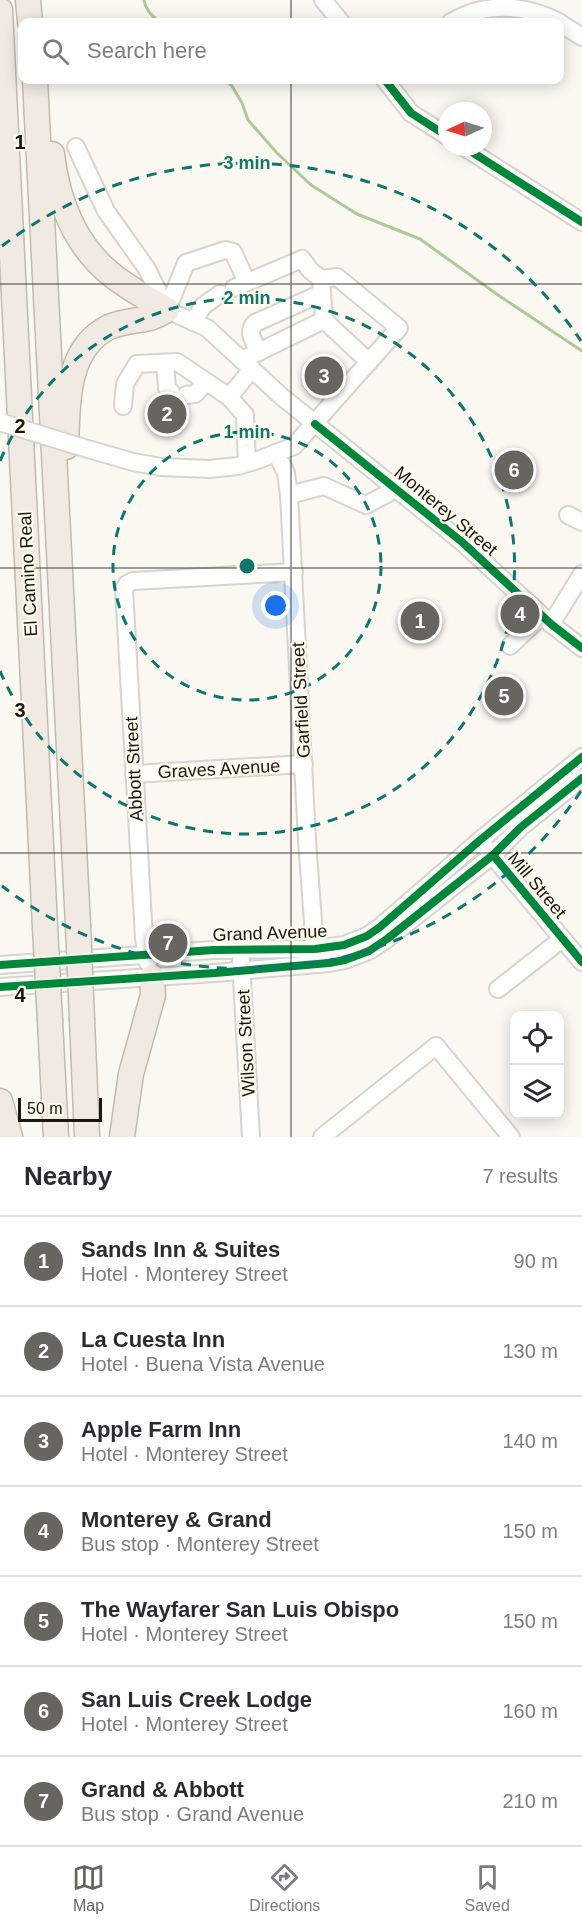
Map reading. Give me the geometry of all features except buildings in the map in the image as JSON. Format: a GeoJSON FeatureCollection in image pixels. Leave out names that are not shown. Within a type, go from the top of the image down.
{"type":"FeatureCollection","features":[{"type":"Feature","properties":{"kind":"highway"},"geometry":{"type":"LineString","coordinates":[[28,0],[30,18]]}},
{"type":"Feature","properties":{"kind":"highway","name":"El Camino Real"},"geometry":{"type":"LineString","coordinates":[[1,27],[56,1137]]}},
{"type":"Feature","properties":{"kind":"highway"},"geometry":{"type":"LineString","coordinates":[[36,90],[49,121],[57,186],[65,210],[78,236],[96,261],[110,274],[167,310]]}},
{"type":"Feature","properties":{"kind":"highway","name":"El Camino Real"},"geometry":{"type":"LineString","coordinates":[[36,90],[87,1137]]}},
{"type":"Feature","properties":{"kind":"highway"},"geometry":{"type":"LineString","coordinates":[[55,488],[65,473],[70,390],[73,370],[80,355],[91,340],[109,327],[126,321],[150,318],[167,310]]}},
{"type":"Feature","properties":{"kind":"highway"},"geometry":{"type":"LineString","coordinates":[[122,1137],[133,1064],[153,995],[152,978]]}},
{"type":"Feature","properties":{"kind":"highway"},"geometry":{"type":"LineString","coordinates":[[0,1101],[10,1137]]}},
{"type":"Feature","properties":{"kind":"street"},"geometry":{"type":"LineString","coordinates":[[323,0],[337,18]]}},
{"type":"Feature","properties":{"kind":"street"},"geometry":{"type":"LineString","coordinates":[[460,18],[475,11],[500,7],[537,12],[549,18]]}},
{"type":"Feature","properties":{"kind":"street"},"geometry":{"type":"LineString","coordinates":[[564,26],[582,37]]}},
{"type":"Feature","properties":{"kind":"street"},"geometry":{"type":"LineString","coordinates":[[388,84],[411,113],[438,130]]}},
{"type":"Feature","properties":{"kind":"street"},"geometry":{"type":"LineString","coordinates":[[76,147],[106,211],[147,269],[167,310]]}},
{"type":"Feature","properties":{"kind":"street"},"geometry":{"type":"LineString","coordinates":[[478,156],[582,222]]}},
{"type":"Feature","properties":{"kind":"street"},"geometry":{"type":"LineString","coordinates":[[167,310],[186,263],[225,250],[233,252],[234,288]]}},
{"type":"Feature","properties":{"kind":"street"},"geometry":{"type":"LineString","coordinates":[[193,322],[203,306],[234,288],[302,259],[321,286],[324,320],[369,362]]}},
{"type":"Feature","properties":{"kind":"street"},"geometry":{"type":"LineString","coordinates":[[1,422],[133,462],[161,467],[209,469],[247,464],[294,446],[399,328],[338,277],[255,323],[250,333],[260,352]]}},
{"type":"Feature","properties":{"kind":"street","name":"Monterey Street"},"geometry":{"type":"LineString","coordinates":[[167,310],[207,328],[315,424],[470,549],[547,620],[582,648]]}},
{"type":"Feature","properties":{"kind":"street"},"geometry":{"type":"LineString","coordinates":[[229,397],[247,365],[260,352],[324,320]]}},
{"type":"Feature","properties":{"kind":"street"},"geometry":{"type":"LineString","coordinates":[[123,406],[125,384],[137,364],[177,362],[229,397],[245,415],[247,464]]}},
{"type":"Feature","properties":{"kind":"street"},"geometry":{"type":"LineString","coordinates":[[165,363],[167,388],[178,394],[195,394],[206,382]]}},
{"type":"Feature","properties":{"kind":"street","name":"Garfield Street"},"geometry":{"type":"LineString","coordinates":[[276,453],[286,473],[289,495],[315,949]]}},
{"type":"Feature","properties":{"kind":"street"},"geometry":{"type":"LineString","coordinates":[[289,495],[324,486],[366,506],[396,489]]}},
{"type":"Feature","properties":{"kind":"street","name":"Abbott Street"},"geometry":{"type":"LineString","coordinates":[[152,978],[146,954],[124,589],[133,581],[294,572]]}},
{"type":"Feature","properties":{"kind":"street"},"geometry":{"type":"LineString","coordinates":[[510,646],[547,620],[580,583]]}},
{"type":"Feature","properties":{"kind":"street","name":"Grand Avenue"},"geometry":{"type":"LineString","coordinates":[[0,965],[146,954],[240,949],[315,949],[344,945],[367,936],[380,927],[479,841],[582,757]]}},
{"type":"Feature","properties":{"kind":"street","name":"Graves Avenue"},"geometry":{"type":"LineString","coordinates":[[134,774],[304,764]]}},
{"type":"Feature","properties":{"kind":"street","name":"Grand Avenue"},"geometry":{"type":"LineString","coordinates":[[0,987],[152,978],[345,960],[369,951],[387,939],[493,855],[521,827],[582,778]]}},
{"type":"Feature","properties":{"kind":"street","name":"Mill Street"},"geometry":{"type":"LineString","coordinates":[[479,841],[582,962]]}},
{"type":"Feature","properties":{"kind":"street"},"geometry":{"type":"LineString","coordinates":[[498,989],[562,939]]}},
{"type":"Feature","properties":{"kind":"street","name":"Wilson Street"},"geometry":{"type":"LineString","coordinates":[[240,949],[251,1137]]}},
{"type":"Feature","properties":{"kind":"street"},"geometry":{"type":"LineString","coordinates":[[322,1137],[436,1047],[511,1137]]}},
{"type":"Feature","properties":{"kind":"waterway"},"geometry":{"type":"LineString","coordinates":[[144,0],[146,7],[155,18]]}},
{"type":"Feature","properties":{"kind":"waterway"},"geometry":{"type":"LineString","coordinates":[[230,84],[242,103],[248,120],[277,153],[311,185],[357,214],[420,239],[582,351]]}},
{"type":"Feature","properties":{"kind":"cycle path"},"geometry":{"type":"LineString","coordinates":[[388,84],[411,113],[438,130]]}},
{"type":"Feature","properties":{"kind":"cycle path"},"geometry":{"type":"LineString","coordinates":[[478,156],[582,222]]}},
{"type":"Feature","properties":{"kind":"cycle path"},"geometry":{"type":"LineString","coordinates":[[315,424],[462,542],[551,624],[582,648]]}},
{"type":"Feature","properties":{"kind":"cycle path"},"geometry":{"type":"LineString","coordinates":[[0,965],[213,950],[315,949],[344,945],[367,936],[380,927],[479,841],[582,757]]}},
{"type":"Feature","properties":{"kind":"cycle path"},"geometry":{"type":"LineString","coordinates":[[0,987],[215,973],[345,960],[369,951],[387,939],[493,855],[521,827],[582,778]]}},
{"type":"Feature","properties":{"kind":"cycle path"},"geometry":{"type":"LineString","coordinates":[[493,855],[582,962]]}},
{"type":"Feature","properties":{"kind":"place","name":"Apple Farm Inn"},"geometry":{"type":"Point","coordinates":[324,376]}},
{"type":"Feature","properties":{"kind":"place","name":"La Cuesta Inn"},"geometry":{"type":"Point","coordinates":[167,414]}},
{"type":"Feature","properties":{"kind":"place","name":"San Luis Creek Lodge"},"geometry":{"type":"Point","coordinates":[514,470]}},
{"type":"Feature","properties":{"kind":"place","name":"Monterey & Grand"},"geometry":{"type":"Point","coordinates":[520,614]}},
{"type":"Feature","properties":{"kind":"place","name":"Sands Inn & Suites"},"geometry":{"type":"Point","coordinates":[420,621]}},
{"type":"Feature","properties":{"kind":"place","name":"The Wayfarer San Luis Obispo"},"geometry":{"type":"Point","coordinates":[504,696]}},
{"type":"Feature","properties":{"kind":"place","name":"Grand & Abbott"},"geometry":{"type":"Point","coordinates":[168,943]}}]}
